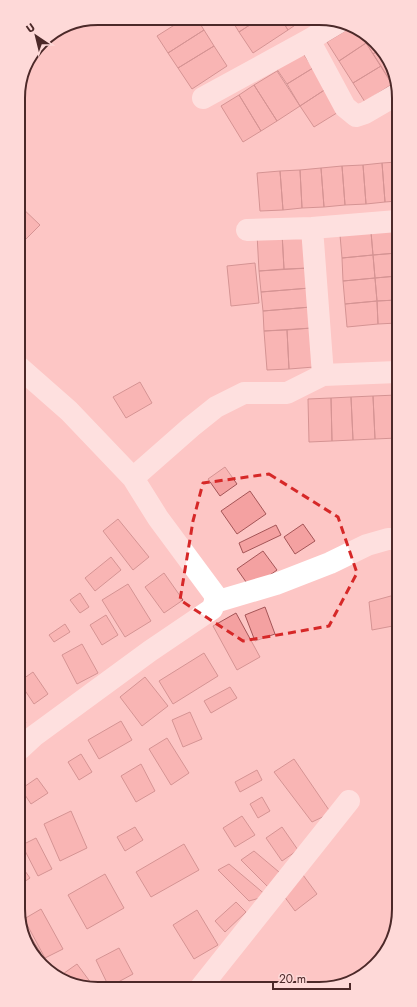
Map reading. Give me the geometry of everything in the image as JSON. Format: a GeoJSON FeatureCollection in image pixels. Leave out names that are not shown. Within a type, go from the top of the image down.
{"type":"FeatureCollection","features":[{"type":"Feature","properties":{"kind":"street"},"geometry":{"type":"LineString","coordinates":[[203,98],[332,26]]}},
{"type":"Feature","properties":{"kind":"street"},"geometry":{"type":"LineString","coordinates":[[309,40],[345,107],[356,116],[366,114],[392,98]]}},
{"type":"Feature","properties":{"kind":"street"},"geometry":{"type":"LineString","coordinates":[[247,230],[312,228],[392,221]]}},
{"type":"Feature","properties":{"kind":"street"},"geometry":{"type":"LineString","coordinates":[[312,228],[323,375]]}},
{"type":"Feature","properties":{"kind":"street"},"geometry":{"type":"LineString","coordinates":[[25,372],[69,412],[133,478],[158,518],[215,596],[215,602],[212,609],[143,656],[34,736],[25,744]]}},
{"type":"Feature","properties":{"kind":"street"},"geometry":{"type":"LineString","coordinates":[[133,478],[216,407],[244,393],[287,393],[323,375],[392,372]]}},
{"type":"Feature","properties":{"kind":"street"},"geometry":{"type":"LineString","coordinates":[[215,602],[276,584],[330,563],[367,545],[392,539]]}},
{"type":"Feature","properties":{"kind":"street"},"geometry":{"type":"LineString","coordinates":[[205,982],[349,801]]}},
{"type":"Feature","properties":{"kind":"highlighted area"},"geometry":{"type":"Polygon","coordinates":[[[269,474],[338,517],[357,573],[329,626],[243,641],[180,600],[193,521],[203,483],[269,474]]]}},
{"type":"Feature","properties":{"kind":"building"},"geometry":{"type":"Polygon","coordinates":[[[174,25],[201,25],[204,30],[168,53],[157,36],[174,25]]]}},
{"type":"Feature","properties":{"kind":"building"},"geometry":{"type":"Polygon","coordinates":[[[235,25],[250,25],[239,32],[235,25]]]}},
{"type":"Feature","properties":{"kind":"building"},"geometry":{"type":"Polygon","coordinates":[[[250,25],[285,25],[288,30],[253,53],[239,32],[250,25]]]}},
{"type":"Feature","properties":{"kind":"building"},"geometry":{"type":"Polygon","coordinates":[[[285,25],[295,25],[288,30],[285,25]]]}},
{"type":"Feature","properties":{"kind":"building"},"geometry":{"type":"Polygon","coordinates":[[[204,30],[214,46],[178,68],[168,53],[204,30]]]}},
{"type":"Feature","properties":{"kind":"building"},"geometry":{"type":"Polygon","coordinates":[[[346,31],[359,37],[366,43],[339,61],[327,42],[346,31]]]}},
{"type":"Feature","properties":{"kind":"building"},"geometry":{"type":"Polygon","coordinates":[[[365,42],[376,52],[373,54],[365,42]]]}},
{"type":"Feature","properties":{"kind":"building"},"geometry":{"type":"Polygon","coordinates":[[[366,43],[381,66],[353,83],[339,61],[366,43]]]}},
{"type":"Feature","properties":{"kind":"building"},"geometry":{"type":"Polygon","coordinates":[[[214,46],[227,66],[192,89],[178,68],[214,46]]]}},
{"type":"Feature","properties":{"kind":"building"},"geometry":{"type":"Polygon","coordinates":[[[300,49],[313,68],[287,84],[274,65],[300,49]]]}},
{"type":"Feature","properties":{"kind":"building"},"geometry":{"type":"Polygon","coordinates":[[[376,52],[377,54],[386,70],[389,80],[373,54],[376,52]]]}},
{"type":"Feature","properties":{"kind":"building"},"geometry":{"type":"Polygon","coordinates":[[[381,66],[389,79],[390,85],[365,102],[353,83],[381,66]]]}},
{"type":"Feature","properties":{"kind":"building"},"geometry":{"type":"Polygon","coordinates":[[[313,68],[326,89],[300,106],[287,84],[313,68]]]}},
{"type":"Feature","properties":{"kind":"building"},"geometry":{"type":"Polygon","coordinates":[[[277,71],[300,106],[277,121],[254,85],[277,71]]]}},
{"type":"Feature","properties":{"kind":"building"},"geometry":{"type":"Polygon","coordinates":[[[254,85],[277,121],[261,131],[239,95],[254,85]]]}},
{"type":"Feature","properties":{"kind":"building"},"geometry":{"type":"Polygon","coordinates":[[[326,89],[340,111],[314,127],[300,106],[326,89]]]}},
{"type":"Feature","properties":{"kind":"building"},"geometry":{"type":"Polygon","coordinates":[[[239,95],[261,131],[243,142],[221,106],[239,95]]]}},
{"type":"Feature","properties":{"kind":"building"},"geometry":{"type":"Polygon","coordinates":[[[392,162],[392,201],[385,202],[382,163],[392,162]]]}},
{"type":"Feature","properties":{"kind":"building"},"geometry":{"type":"Polygon","coordinates":[[[382,163],[385,202],[366,204],[363,165],[382,163]]]}},
{"type":"Feature","properties":{"kind":"building"},"geometry":{"type":"Polygon","coordinates":[[[363,165],[366,204],[345,205],[342,166],[363,165]]]}},
{"type":"Feature","properties":{"kind":"building"},"geometry":{"type":"Polygon","coordinates":[[[342,166],[345,205],[324,207],[321,168],[342,166]]]}},
{"type":"Feature","properties":{"kind":"building"},"geometry":{"type":"Polygon","coordinates":[[[321,168],[324,207],[302,208],[300,170],[321,168]]]}},
{"type":"Feature","properties":{"kind":"building"},"geometry":{"type":"Polygon","coordinates":[[[300,170],[302,208],[283,210],[280,171],[300,170]]]}},
{"type":"Feature","properties":{"kind":"building"},"geometry":{"type":"Polygon","coordinates":[[[280,171],[283,210],[260,211],[257,173],[280,171]]]}},
{"type":"Feature","properties":{"kind":"building"},"geometry":{"type":"Polygon","coordinates":[[[25,211],[40,225],[25,240],[25,211]]]}},
{"type":"Feature","properties":{"kind":"building"},"geometry":{"type":"Polygon","coordinates":[[[392,230],[392,253],[373,255],[371,232],[392,230]]]}},
{"type":"Feature","properties":{"kind":"building"},"geometry":{"type":"Polygon","coordinates":[[[306,231],[309,268],[284,269],[282,233],[306,231]]]}},
{"type":"Feature","properties":{"kind":"building"},"geometry":{"type":"Polygon","coordinates":[[[371,232],[373,255],[342,258],[340,235],[371,232]]]}},
{"type":"Feature","properties":{"kind":"building"},"geometry":{"type":"Polygon","coordinates":[[[282,233],[284,269],[259,271],[257,234],[282,233]]]}},
{"type":"Feature","properties":{"kind":"building"},"geometry":{"type":"Polygon","coordinates":[[[392,253],[392,276],[375,278],[373,255],[392,253]]]}},
{"type":"Feature","properties":{"kind":"building"},"geometry":{"type":"Polygon","coordinates":[[[373,255],[375,278],[343,281],[342,258],[373,255]]]}},
{"type":"Feature","properties":{"kind":"building"},"geometry":{"type":"Polygon","coordinates":[[[255,263],[259,303],[231,306],[227,266],[255,263]]]}},
{"type":"Feature","properties":{"kind":"building"},"geometry":{"type":"Polygon","coordinates":[[[309,268],[310,288],[261,292],[259,271],[309,268]]]}},
{"type":"Feature","properties":{"kind":"building"},"geometry":{"type":"Polygon","coordinates":[[[392,276],[392,300],[377,301],[375,278],[392,276]]]}},
{"type":"Feature","properties":{"kind":"building"},"geometry":{"type":"Polygon","coordinates":[[[375,278],[377,301],[345,304],[343,281],[375,278]]]}},
{"type":"Feature","properties":{"kind":"building"},"geometry":{"type":"Polygon","coordinates":[[[310,288],[311,307],[263,311],[261,292],[310,288]]]}},
{"type":"Feature","properties":{"kind":"building"},"geometry":{"type":"Polygon","coordinates":[[[392,300],[392,323],[378,324],[377,301],[392,300]]]}},
{"type":"Feature","properties":{"kind":"building"},"geometry":{"type":"Polygon","coordinates":[[[377,301],[378,324],[347,327],[345,304],[377,301]]]}},
{"type":"Feature","properties":{"kind":"building"},"geometry":{"type":"Polygon","coordinates":[[[311,307],[312,328],[264,331],[263,311],[311,307]]]}},
{"type":"Feature","properties":{"kind":"building"},"geometry":{"type":"Polygon","coordinates":[[[312,328],[314,367],[289,369],[287,330],[312,328]]]}},
{"type":"Feature","properties":{"kind":"building"},"geometry":{"type":"Polygon","coordinates":[[[287,330],[289,369],[267,370],[264,331],[287,330]]]}},
{"type":"Feature","properties":{"kind":"building"},"geometry":{"type":"Polygon","coordinates":[[[140,382],[152,403],[126,418],[113,397],[140,382]]]}},
{"type":"Feature","properties":{"kind":"building"},"geometry":{"type":"Polygon","coordinates":[[[392,395],[392,438],[375,439],[373,396],[392,395]]]}},
{"type":"Feature","properties":{"kind":"building"},"geometry":{"type":"Polygon","coordinates":[[[373,396],[375,439],[353,440],[351,397],[373,396]]]}},
{"type":"Feature","properties":{"kind":"building"},"geometry":{"type":"Polygon","coordinates":[[[351,397],[353,440],[332,441],[331,398],[351,397]]]}},
{"type":"Feature","properties":{"kind":"building"},"geometry":{"type":"Polygon","coordinates":[[[331,398],[332,441],[309,442],[308,399],[331,398]]]}},
{"type":"Feature","properties":{"kind":"building"},"geometry":{"type":"Polygon","coordinates":[[[225,467],[237,484],[220,496],[208,479],[225,467]]]}},
{"type":"Feature","properties":{"kind":"building"},"geometry":{"type":"Polygon","coordinates":[[[250,491],[266,514],[237,534],[221,511],[250,491]]]}},
{"type":"Feature","properties":{"kind":"building"},"geometry":{"type":"Polygon","coordinates":[[[118,519],[149,557],[133,570],[103,531],[118,519]]]}},
{"type":"Feature","properties":{"kind":"building"},"geometry":{"type":"Polygon","coordinates":[[[303,524],[315,541],[295,554],[284,537],[303,524]]]}},
{"type":"Feature","properties":{"kind":"building"},"geometry":{"type":"Polygon","coordinates":[[[276,525],[281,535],[243,553],[239,543],[276,525]]]}},
{"type":"Feature","properties":{"kind":"building"},"geometry":{"type":"Polygon","coordinates":[[[263,551],[277,570],[251,589],[237,569],[263,551]]]}},
{"type":"Feature","properties":{"kind":"building"},"geometry":{"type":"Polygon","coordinates":[[[111,557],[121,570],[95,591],[85,578],[111,557]]]}},
{"type":"Feature","properties":{"kind":"building"},"geometry":{"type":"Polygon","coordinates":[[[164,573],[183,600],[164,613],[145,587],[164,573]]]}},
{"type":"Feature","properties":{"kind":"building"},"geometry":{"type":"Polygon","coordinates":[[[128,584],[151,621],[125,637],[102,600],[128,584]]]}},
{"type":"Feature","properties":{"kind":"building"},"geometry":{"type":"Polygon","coordinates":[[[80,593],[89,607],[80,613],[70,600],[80,593]]]}},
{"type":"Feature","properties":{"kind":"building"},"geometry":{"type":"Polygon","coordinates":[[[392,596],[392,626],[372,630],[369,602],[392,596]]]}},
{"type":"Feature","properties":{"kind":"building"},"geometry":{"type":"Polygon","coordinates":[[[265,607],[275,634],[255,641],[245,615],[265,607]]]}},
{"type":"Feature","properties":{"kind":"building"},"geometry":{"type":"Polygon","coordinates":[[[236,613],[260,657],[237,670],[213,626],[236,613]]]}},
{"type":"Feature","properties":{"kind":"building"},"geometry":{"type":"Polygon","coordinates":[[[106,615],[118,635],[102,645],[90,625],[106,615]]]}},
{"type":"Feature","properties":{"kind":"building"},"geometry":{"type":"Polygon","coordinates":[[[65,624],[70,632],[54,642],[49,635],[65,624]]]}},
{"type":"Feature","properties":{"kind":"building"},"geometry":{"type":"Polygon","coordinates":[[[82,644],[98,673],[77,684],[62,655],[82,644]]]}},
{"type":"Feature","properties":{"kind":"building"},"geometry":{"type":"Polygon","coordinates":[[[204,653],[218,676],[173,704],[159,681],[204,653]]]}},
{"type":"Feature","properties":{"kind":"building"},"geometry":{"type":"Polygon","coordinates":[[[33,672],[48,694],[34,704],[25,690],[25,678],[33,672]]]}},
{"type":"Feature","properties":{"kind":"building"},"geometry":{"type":"Polygon","coordinates":[[[145,677],[168,706],[142,726],[120,697],[145,677]]]}},
{"type":"Feature","properties":{"kind":"building"},"geometry":{"type":"Polygon","coordinates":[[[230,687],[237,698],[211,713],[204,701],[230,687]]]}},
{"type":"Feature","properties":{"kind":"building"},"geometry":{"type":"Polygon","coordinates":[[[190,712],[202,739],[183,747],[172,720],[190,712]]]}},
{"type":"Feature","properties":{"kind":"building"},"geometry":{"type":"Polygon","coordinates":[[[121,721],[132,740],[99,759],[88,740],[121,721]]]}},
{"type":"Feature","properties":{"kind":"building"},"geometry":{"type":"Polygon","coordinates":[[[167,738],[189,773],[171,785],[149,749],[167,738]]]}},
{"type":"Feature","properties":{"kind":"building"},"geometry":{"type":"Polygon","coordinates":[[[81,754],[92,772],[79,780],[68,762],[81,754]]]}},
{"type":"Feature","properties":{"kind":"building"},"geometry":{"type":"Polygon","coordinates":[[[294,759],[331,813],[312,822],[274,772],[294,759]]]}},
{"type":"Feature","properties":{"kind":"building"},"geometry":{"type":"Polygon","coordinates":[[[141,764],[155,791],[136,802],[121,776],[141,764]]]}},
{"type":"Feature","properties":{"kind":"building"},"geometry":{"type":"Polygon","coordinates":[[[257,770],[262,780],[240,792],[235,782],[257,770]]]}},
{"type":"Feature","properties":{"kind":"building"},"geometry":{"type":"Polygon","coordinates":[[[37,778],[48,793],[31,804],[25,795],[25,786],[37,778]]]}},
{"type":"Feature","properties":{"kind":"building"},"geometry":{"type":"Polygon","coordinates":[[[262,797],[270,811],[258,818],[250,804],[262,797]]]}},
{"type":"Feature","properties":{"kind":"building"},"geometry":{"type":"Polygon","coordinates":[[[71,811],[87,848],[60,861],[44,824],[71,811]]]}},
{"type":"Feature","properties":{"kind":"building"},"geometry":{"type":"Polygon","coordinates":[[[242,816],[255,835],[235,847],[223,828],[242,816]]]}},
{"type":"Feature","properties":{"kind":"building"},"geometry":{"type":"Polygon","coordinates":[[[135,827],[143,840],[125,851],[117,837],[135,827]]]}},
{"type":"Feature","properties":{"kind":"building"},"geometry":{"type":"Polygon","coordinates":[[[282,827],[298,850],[282,861],[266,838],[282,827]]]}},
{"type":"Feature","properties":{"kind":"building"},"geometry":{"type":"Polygon","coordinates":[[[36,838],[52,869],[38,876],[25,851],[25,844],[36,838]]]}},
{"type":"Feature","properties":{"kind":"building"},"geometry":{"type":"Polygon","coordinates":[[[184,844],[199,870],[151,897],[136,872],[184,844]]]}},
{"type":"Feature","properties":{"kind":"building"},"geometry":{"type":"Polygon","coordinates":[[[254,851],[279,872],[272,891],[241,860],[254,851]]]}},
{"type":"Feature","properties":{"kind":"building"},"geometry":{"type":"Polygon","coordinates":[[[229,864],[267,896],[249,901],[218,870],[229,864]]]}},
{"type":"Feature","properties":{"kind":"building"},"geometry":{"type":"Polygon","coordinates":[[[25,871],[30,878],[25,881],[25,871]]]}},
{"type":"Feature","properties":{"kind":"building"},"geometry":{"type":"Polygon","coordinates":[[[105,874],[124,908],[87,929],[68,895],[105,874]]]}},
{"type":"Feature","properties":{"kind":"building"},"geometry":{"type":"Polygon","coordinates":[[[303,875],[317,894],[295,911],[281,892],[303,875]]]}},
{"type":"Feature","properties":{"kind":"building"},"geometry":{"type":"Polygon","coordinates":[[[236,902],[246,912],[225,932],[215,921],[236,902]]]}},
{"type":"Feature","properties":{"kind":"building"},"geometry":{"type":"Polygon","coordinates":[[[41,909],[63,949],[45,958],[28,926],[26,918],[41,909]]]}},
{"type":"Feature","properties":{"kind":"building"},"geometry":{"type":"Polygon","coordinates":[[[197,910],[218,945],[194,959],[173,925],[197,910]]]}},
{"type":"Feature","properties":{"kind":"building"},"geometry":{"type":"Polygon","coordinates":[[[31,937],[41,953],[35,945],[31,937]]]}},
{"type":"Feature","properties":{"kind":"building"},"geometry":{"type":"Polygon","coordinates":[[[119,948],[133,974],[118,982],[107,982],[96,960],[119,948]]]}},
{"type":"Feature","properties":{"kind":"building"},"geometry":{"type":"Polygon","coordinates":[[[77,964],[90,981],[84,981],[64,973],[77,964]]]}}]}
